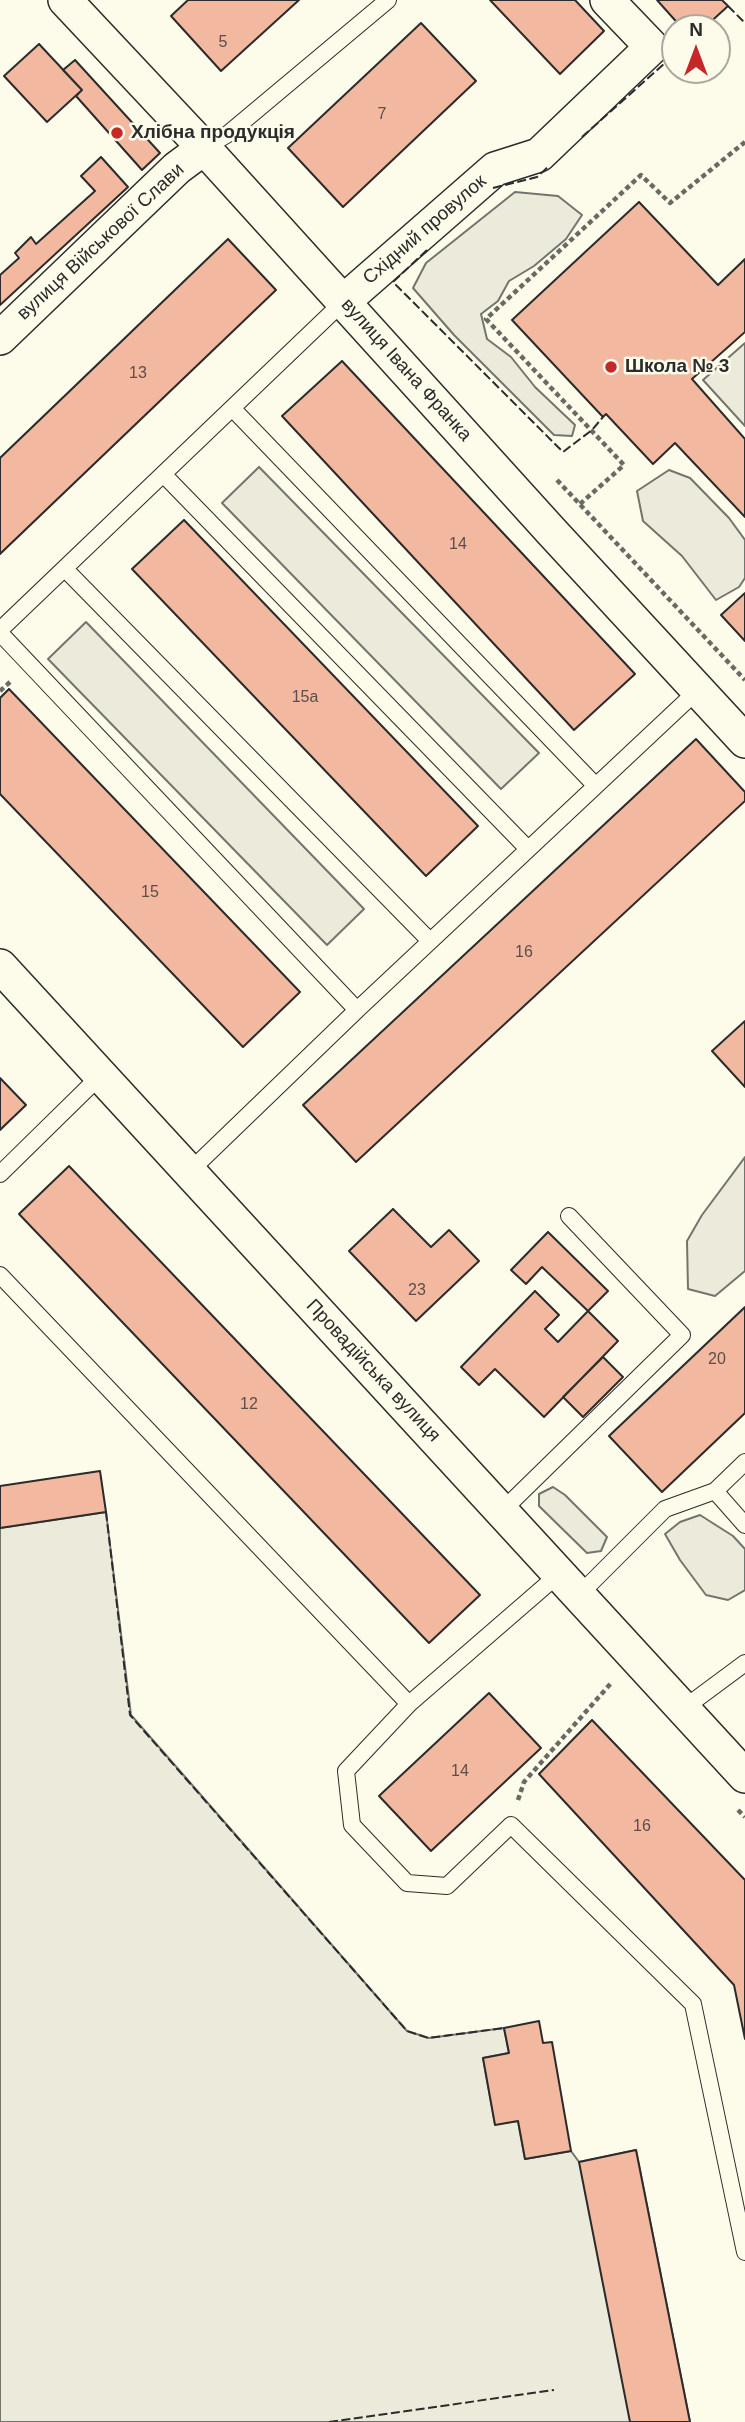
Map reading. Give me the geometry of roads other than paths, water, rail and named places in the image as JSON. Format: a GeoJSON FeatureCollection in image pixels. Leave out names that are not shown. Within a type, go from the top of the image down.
{"type":"FeatureCollection","features":[{"type":"Feature","properties":{"kind":"street","name":"вулиця Івана Франка"},"geometry":{"type":"LineString","coordinates":[[65,0],[204,148],[745,741]]}},
{"type":"Feature","properties":{"kind":"street","name":"Східний провулок"},"geometry":{"type":"LineString","coordinates":[[344,301],[495,169],[540,155],[652,47],[607,0]]}},
{"type":"Feature","properties":{"kind":"street","name":"вулиця Військової Слави"},"geometry":{"type":"LineString","coordinates":[[0,338],[177,168],[204,148]]}},
{"type":"Feature","properties":{"kind":"street","name":"Провадійська вулиця"},"geometry":{"type":"LineString","coordinates":[[0,966],[745,1776]]}},
{"type":"Feature","properties":{"kind":"lane"},"geometry":{"type":"LineString","coordinates":[[204,148],[228,134],[388,0]]}},
{"type":"Feature","properties":{"kind":"lane"},"geometry":{"type":"LineString","coordinates":[[344,301],[0,632],[357,1010]]}},
{"type":"Feature","properties":{"kind":"lane"},"geometry":{"type":"LineString","coordinates":[[232,408],[594,785]]}},
{"type":"Feature","properties":{"kind":"lane"},"geometry":{"type":"LineString","coordinates":[[164,475],[527,849]]}},
{"type":"Feature","properties":{"kind":"lane"},"geometry":{"type":"LineString","coordinates":[[65,569],[430,941]]}},
{"type":"Feature","properties":{"kind":"lane"},"geometry":{"type":"LineString","coordinates":[[189,1172],[594,785],[698,690]]}},
{"type":"Feature","properties":{"kind":"lane"},"geometry":{"type":"LineString","coordinates":[[0,1174],[101,1075]]}},
{"type":"Feature","properties":{"kind":"lane"},"geometry":{"type":"LineString","coordinates":[[502,1511],[682,1335],[569,1216]]}},
{"type":"Feature","properties":{"kind":"lane"},"geometry":{"type":"LineString","coordinates":[[0,1275],[409,1704]]}},
{"type":"Feature","properties":{"kind":"lane"},"geometry":{"type":"LineString","coordinates":[[745,1462],[715,1491],[665,1509],[569,1585],[409,1704],[346,1771],[352,1825],[407,1882],[447,1886],[511,1825],[693,2004],[745,2252]]}},
{"type":"Feature","properties":{"kind":"lane"},"geometry":{"type":"LineString","coordinates":[[715,1491],[745,1525]]}},
{"type":"Feature","properties":{"kind":"lane"},"geometry":{"type":"LineString","coordinates":[[683,1709],[745,1663]]}},
{"type":"Feature","properties":{"kind":"place","name":"Хлібна продукція"},"geometry":{"type":"Point","coordinates":[117,133]}},
{"type":"Feature","properties":{"kind":"place","name":"Школа № 3"},"geometry":{"type":"Point","coordinates":[611,367]}}]}
